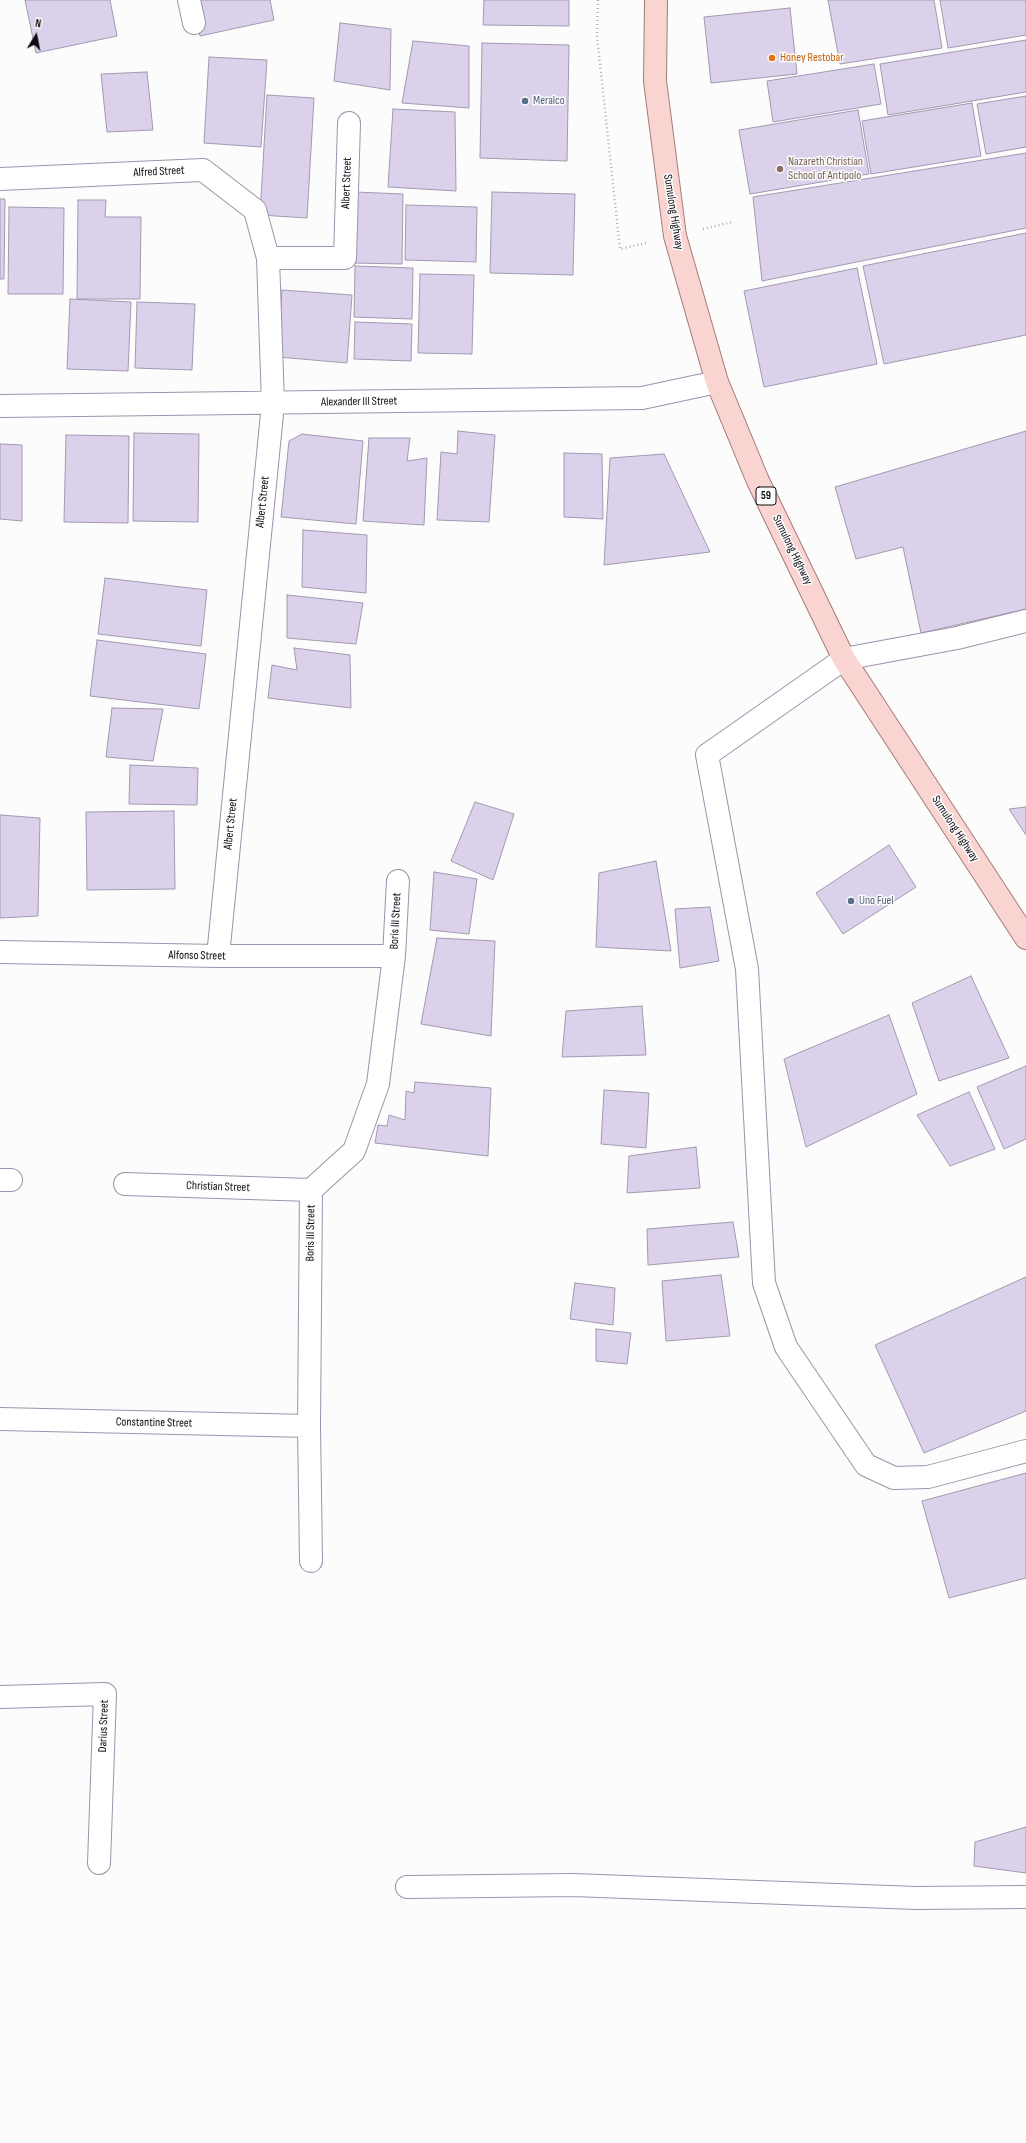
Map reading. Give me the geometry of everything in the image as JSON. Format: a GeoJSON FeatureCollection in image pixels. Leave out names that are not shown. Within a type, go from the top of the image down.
{"type":"FeatureCollection","features":[{"type":"Feature","properties":{"kind":"main road","name":"Sumulong Highway"},"geometry":{"type":"LineString","coordinates":[[656,0],[655,81],[675,236],[717,382],[758,481],[844,659],[1026,938]]}},
{"type":"Feature","properties":{"kind":"street"},"geometry":{"type":"LineString","coordinates":[[189,0],[194,23]]}},
{"type":"Feature","properties":{"kind":"street","name":"Albert Street"},"geometry":{"type":"LineString","coordinates":[[218,956],[273,404],[268,258],[344,258],[349,122]]}},
{"type":"Feature","properties":{"kind":"street","name":"Alfred Street"},"geometry":{"type":"LineString","coordinates":[[0,179],[203,170],[254,210],[268,258]]}},
{"type":"Feature","properties":{"kind":"street","name":"Alexander III Street"},"geometry":{"type":"LineString","coordinates":[[0,406],[273,404],[642,398],[717,382]]}},
{"type":"Feature","properties":{"kind":"street"},"geometry":{"type":"LineString","coordinates":[[1026,621],[957,638],[844,659],[706,755],[747,969],[764,1283],[786,1347],[866,1465],[894,1478],[928,1477],[1026,1451]]}},
{"type":"Feature","properties":{"kind":"street","name":"Boris III Street"},"geometry":{"type":"LineString","coordinates":[[310,1561],[309,1426],[311,1190],[354,1151],[378,1084],[394,956],[398,881]]}},
{"type":"Feature","properties":{"kind":"street","name":"Alfonso Street"},"geometry":{"type":"LineString","coordinates":[[0,952],[218,956],[394,956]]}},
{"type":"Feature","properties":{"kind":"street","name":"Christian Street"},"geometry":{"type":"LineString","coordinates":[[125,1184],[311,1190]]}},
{"type":"Feature","properties":{"kind":"street","name":"Constantine Street"},"geometry":{"type":"LineString","coordinates":[[0,1419],[309,1426]]}},
{"type":"Feature","properties":{"kind":"street","name":"Darius Street"},"geometry":{"type":"LineString","coordinates":[[0,1697],[106,1694],[99,1863]]}},
{"type":"Feature","properties":{"kind":"street"},"geometry":{"type":"LineString","coordinates":[[407,1887],[573,1885],[900,1898],[1026,1897]]}},
{"type":"Feature","properties":{"kind":"path"},"geometry":{"type":"LineString","coordinates":[[598,0],[597,36],[620,249]]}},
{"type":"Feature","properties":{"kind":"building"},"geometry":{"type":"Polygon","coordinates":[[[25,0],[110,0],[117,36],[36,53],[25,0]]]}},
{"type":"Feature","properties":{"kind":"building"},"geometry":{"type":"Polygon","coordinates":[[[192,0],[270,0],[274,20],[200,36],[192,0]]]}},
{"type":"Feature","properties":{"kind":"building"},"geometry":{"type":"Polygon","coordinates":[[[484,0],[569,0],[569,26],[483,25],[484,0]]]}},
{"type":"Feature","properties":{"kind":"building"},"geometry":{"type":"Polygon","coordinates":[[[828,0],[934,0],[942,48],[840,64],[828,0]]]}},
{"type":"Feature","properties":{"kind":"building"},"geometry":{"type":"Polygon","coordinates":[[[940,0],[1026,0],[1026,35],[948,48],[940,0]]]}},
{"type":"Feature","properties":{"kind":"building"},"geometry":{"type":"Polygon","coordinates":[[[790,8],[797,74],[711,83],[704,17],[790,8]]]}},
{"type":"Feature","properties":{"kind":"building"},"geometry":{"type":"Polygon","coordinates":[[[340,23],[391,29],[390,90],[334,81],[340,23]]]}},
{"type":"Feature","properties":{"kind":"building"},"geometry":{"type":"Polygon","coordinates":[[[1026,40],[1026,92],[888,115],[880,64],[1026,40]]]}},
{"type":"Feature","properties":{"kind":"building"},"geometry":{"type":"Polygon","coordinates":[[[413,41],[469,46],[469,108],[402,103],[413,41]]]}},
{"type":"Feature","properties":{"kind":"building","name":"Meralco"},"geometry":{"type":"Polygon","coordinates":[[[482,43],[569,45],[567,161],[480,158],[482,43]]]}},
{"type":"Feature","properties":{"kind":"building"},"geometry":{"type":"Polygon","coordinates":[[[209,57],[267,60],[261,147],[204,143],[209,57]]]}},
{"type":"Feature","properties":{"kind":"building"},"geometry":{"type":"Polygon","coordinates":[[[874,64],[881,104],[773,122],[767,81],[874,64]]]}},
{"type":"Feature","properties":{"kind":"building"},"geometry":{"type":"Polygon","coordinates":[[[147,72],[153,130],[107,132],[101,74],[147,72]]]}},
{"type":"Feature","properties":{"kind":"building"},"geometry":{"type":"Polygon","coordinates":[[[267,95],[314,98],[307,218],[260,215],[267,95]]]}},
{"type":"Feature","properties":{"kind":"building"},"geometry":{"type":"Polygon","coordinates":[[[1026,96],[1026,147],[986,154],[977,104],[1026,96]]]}},
{"type":"Feature","properties":{"kind":"building"},"geometry":{"type":"Polygon","coordinates":[[[972,103],[981,156],[871,174],[862,121],[972,103]]]}},
{"type":"Feature","properties":{"kind":"building"},"geometry":{"type":"Polygon","coordinates":[[[393,109],[455,112],[456,191],[388,187],[393,109]]]}},
{"type":"Feature","properties":{"kind":"building"},"geometry":{"type":"Polygon","coordinates":[[[858,110],[869,174],[750,194],[739,130],[858,110]]]}},
{"type":"Feature","properties":{"kind":"building"},"geometry":{"type":"Polygon","coordinates":[[[1026,153],[1026,228],[762,281],[753,197],[1026,153]]]}},
{"type":"Feature","properties":{"kind":"building"},"geometry":{"type":"Polygon","coordinates":[[[355,192],[403,194],[402,264],[354,263],[355,192]]]}},
{"type":"Feature","properties":{"kind":"building"},"geometry":{"type":"Polygon","coordinates":[[[492,192],[575,194],[573,275],[490,273],[492,192]]]}},
{"type":"Feature","properties":{"kind":"building"},"geometry":{"type":"Polygon","coordinates":[[[0,199],[5,199],[4,279],[0,279],[0,199]]]}},
{"type":"Feature","properties":{"kind":"building"},"geometry":{"type":"Polygon","coordinates":[[[78,200],[106,200],[105,217],[141,217],[140,299],[77,299],[78,200]]]}},
{"type":"Feature","properties":{"kind":"building"},"geometry":{"type":"Polygon","coordinates":[[[406,205],[477,207],[476,262],[405,260],[406,205]]]}},
{"type":"Feature","properties":{"kind":"building"},"geometry":{"type":"Polygon","coordinates":[[[9,207],[64,208],[63,294],[8,294],[9,207]]]}},
{"type":"Feature","properties":{"kind":"building"},"geometry":{"type":"Polygon","coordinates":[[[1026,233],[1026,335],[884,364],[863,266],[1026,233]]]}},
{"type":"Feature","properties":{"kind":"building"},"geometry":{"type":"Polygon","coordinates":[[[355,266],[413,268],[412,319],[354,317],[355,266]]]}},
{"type":"Feature","properties":{"kind":"building"},"geometry":{"type":"Polygon","coordinates":[[[857,268],[877,364],[764,387],[744,291],[857,268]]]}},
{"type":"Feature","properties":{"kind":"building"},"geometry":{"type":"Polygon","coordinates":[[[420,274],[474,275],[472,354],[418,353],[420,274]]]}},
{"type":"Feature","properties":{"kind":"building"},"geometry":{"type":"Polygon","coordinates":[[[282,290],[352,295],[347,363],[278,357],[282,290]]]}},
{"type":"Feature","properties":{"kind":"building"},"geometry":{"type":"Polygon","coordinates":[[[70,299],[131,302],[128,371],[67,369],[70,299]]]}},
{"type":"Feature","properties":{"kind":"building"},"geometry":{"type":"Polygon","coordinates":[[[137,302],[195,304],[192,370],[135,368],[137,302]]]}},
{"type":"Feature","properties":{"kind":"building"},"geometry":{"type":"Polygon","coordinates":[[[355,322],[412,324],[411,361],[354,359],[355,322]]]}},
{"type":"Feature","properties":{"kind":"building"},"geometry":{"type":"Polygon","coordinates":[[[458,431],[495,435],[489,522],[437,520],[441,452],[457,454],[458,431]]]}},
{"type":"Feature","properties":{"kind":"building"},"geometry":{"type":"Polygon","coordinates":[[[1026,431],[1026,609],[921,633],[903,547],[856,559],[835,487],[1026,431]]]}},
{"type":"Feature","properties":{"kind":"building"},"geometry":{"type":"Polygon","coordinates":[[[134,433],[199,434],[198,522],[133,521],[134,433]]]}},
{"type":"Feature","properties":{"kind":"building"},"geometry":{"type":"Polygon","coordinates":[[[302,434],[363,441],[356,524],[281,517],[289,441],[302,434]]]}},
{"type":"Feature","properties":{"kind":"building"},"geometry":{"type":"Polygon","coordinates":[[[66,435],[129,436],[128,523],[64,522],[66,435]]]}},
{"type":"Feature","properties":{"kind":"building"},"geometry":{"type":"Polygon","coordinates":[[[369,438],[410,438],[407,461],[427,458],[424,525],[363,521],[369,438]]]}},
{"type":"Feature","properties":{"kind":"building"},"geometry":{"type":"Polygon","coordinates":[[[0,444],[22,445],[22,521],[0,519],[0,444]]]}},
{"type":"Feature","properties":{"kind":"building"},"geometry":{"type":"Polygon","coordinates":[[[564,453],[602,454],[603,519],[564,517],[564,453]]]}},
{"type":"Feature","properties":{"kind":"building"},"geometry":{"type":"Polygon","coordinates":[[[664,454],[710,552],[604,565],[610,458],[664,454]]]}},
{"type":"Feature","properties":{"kind":"building"},"geometry":{"type":"Polygon","coordinates":[[[303,530],[367,535],[366,593],[302,587],[303,530]]]}},
{"type":"Feature","properties":{"kind":"building"},"geometry":{"type":"Polygon","coordinates":[[[105,578],[207,590],[201,646],[98,634],[105,578]]]}},
{"type":"Feature","properties":{"kind":"building"},"geometry":{"type":"Polygon","coordinates":[[[287,595],[363,603],[356,644],[287,638],[287,595]]]}},
{"type":"Feature","properties":{"kind":"building"},"geometry":{"type":"Polygon","coordinates":[[[97,640],[206,654],[199,709],[90,696],[97,640]]]}},
{"type":"Feature","properties":{"kind":"building"},"geometry":{"type":"Polygon","coordinates":[[[294,648],[350,655],[351,708],[268,698],[272,665],[297,670],[294,648]]]}},
{"type":"Feature","properties":{"kind":"building"},"geometry":{"type":"Polygon","coordinates":[[[112,708],[163,709],[153,761],[106,757],[112,708]]]}},
{"type":"Feature","properties":{"kind":"building"},"geometry":{"type":"Polygon","coordinates":[[[130,765],[198,768],[197,805],[129,804],[130,765]]]}},
{"type":"Feature","properties":{"kind":"building"},"geometry":{"type":"Polygon","coordinates":[[[475,802],[514,814],[493,880],[451,861],[475,802]]]}},
{"type":"Feature","properties":{"kind":"building"},"geometry":{"type":"Polygon","coordinates":[[[1026,807],[1026,835],[1009,809],[1026,807]]]}},
{"type":"Feature","properties":{"kind":"building"},"geometry":{"type":"Polygon","coordinates":[[[174,811],[175,889],[87,890],[86,812],[174,811]]]}},
{"type":"Feature","properties":{"kind":"building"},"geometry":{"type":"Polygon","coordinates":[[[0,815],[40,818],[38,916],[0,918],[0,815]]]}},
{"type":"Feature","properties":{"kind":"building"},"geometry":{"type":"Polygon","coordinates":[[[889,845],[916,887],[843,934],[816,893],[889,845]]]}},
{"type":"Feature","properties":{"kind":"building"},"geometry":{"type":"Polygon","coordinates":[[[656,861],[671,951],[596,947],[599,873],[656,861]]]}},
{"type":"Feature","properties":{"kind":"building"},"geometry":{"type":"Polygon","coordinates":[[[434,872],[477,879],[469,934],[430,930],[434,872]]]}},
{"type":"Feature","properties":{"kind":"building"},"geometry":{"type":"Polygon","coordinates":[[[710,907],[719,961],[680,968],[675,909],[710,907]]]}},
{"type":"Feature","properties":{"kind":"building"},"geometry":{"type":"Polygon","coordinates":[[[437,938],[495,941],[491,1036],[421,1024],[437,938]]]}},
{"type":"Feature","properties":{"kind":"building"},"geometry":{"type":"Polygon","coordinates":[[[971,976],[1009,1058],[939,1081],[912,1003],[971,976]]]}},
{"type":"Feature","properties":{"kind":"building"},"geometry":{"type":"Polygon","coordinates":[[[642,1006],[646,1055],[562,1057],[566,1011],[642,1006]]]}},
{"type":"Feature","properties":{"kind":"building"},"geometry":{"type":"Polygon","coordinates":[[[889,1015],[917,1094],[806,1147],[784,1059],[889,1015]]]}},
{"type":"Feature","properties":{"kind":"building"},"geometry":{"type":"Polygon","coordinates":[[[1026,1066],[1026,1139],[1004,1149],[977,1087],[1026,1066]]]}},
{"type":"Feature","properties":{"kind":"building"},"geometry":{"type":"Polygon","coordinates":[[[415,1082],[491,1088],[488,1156],[375,1143],[378,1125],[387,1126],[389,1115],[405,1120],[406,1091],[414,1093],[415,1082]]]}},
{"type":"Feature","properties":{"kind":"building"},"geometry":{"type":"Polygon","coordinates":[[[604,1090],[649,1093],[646,1148],[601,1144],[604,1090]]]}},
{"type":"Feature","properties":{"kind":"building"},"geometry":{"type":"Polygon","coordinates":[[[969,1092],[995,1149],[950,1166],[917,1115],[969,1092]]]}},
{"type":"Feature","properties":{"kind":"building"},"geometry":{"type":"Polygon","coordinates":[[[696,1147],[700,1188],[627,1193],[629,1156],[696,1147]]]}},
{"type":"Feature","properties":{"kind":"building"},"geometry":{"type":"Polygon","coordinates":[[[733,1222],[739,1257],[648,1265],[647,1229],[733,1222]]]}},
{"type":"Feature","properties":{"kind":"building"},"geometry":{"type":"Polygon","coordinates":[[[721,1275],[730,1336],[666,1341],[662,1281],[721,1275]]]}},
{"type":"Feature","properties":{"kind":"building"},"geometry":{"type":"Polygon","coordinates":[[[1026,1277],[1026,1411],[924,1453],[875,1345],[1026,1277]]]}},
{"type":"Feature","properties":{"kind":"building"},"geometry":{"type":"Polygon","coordinates":[[[575,1283],[615,1288],[613,1325],[570,1319],[575,1283]]]}},
{"type":"Feature","properties":{"kind":"building"},"geometry":{"type":"Polygon","coordinates":[[[596,1329],[631,1333],[627,1364],[596,1361],[596,1329]]]}},
{"type":"Feature","properties":{"kind":"building"},"geometry":{"type":"Polygon","coordinates":[[[1026,1473],[1026,1578],[949,1598],[922,1501],[1026,1473]]]}},
{"type":"Feature","properties":{"kind":"building"},"geometry":{"type":"Polygon","coordinates":[[[1026,1827],[1026,1873],[974,1866],[975,1842],[1026,1827]]]}},
{"type":"Feature","properties":{"kind":"place","name":"Honey Restobar"},"geometry":{"type":"Point","coordinates":[772,58]}},
{"type":"Feature","properties":{"kind":"place","name":"Meralco"},"geometry":{"type":"Point","coordinates":[525,101]}},
{"type":"Feature","properties":{"kind":"place","name":"Nazareth Christian School of Antipolo"},"geometry":{"type":"Point","coordinates":[780,169]}},
{"type":"Feature","properties":{"kind":"place","name":"Uno Fuel"},"geometry":{"type":"Point","coordinates":[851,901]}}]}
